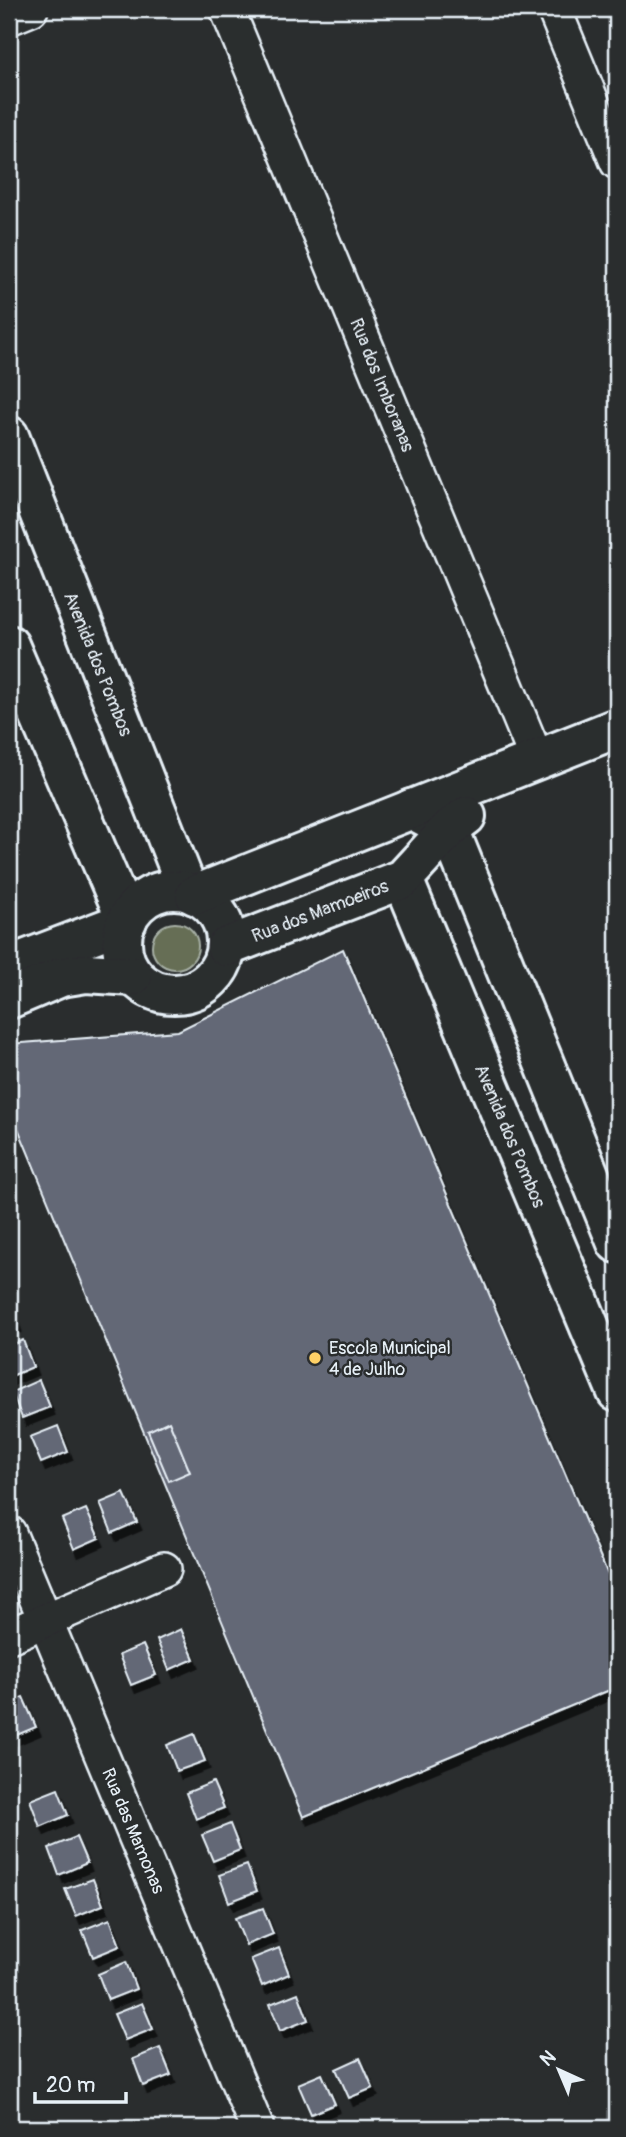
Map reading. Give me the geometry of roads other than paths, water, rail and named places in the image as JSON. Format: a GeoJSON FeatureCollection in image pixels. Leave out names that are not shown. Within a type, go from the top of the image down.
{"type":"FeatureCollection","features":[{"type":"Feature","properties":{"kind":"street"},"geometry":{"type":"LineString","coordinates":[[9,18],[31,9]]}},
{"type":"Feature","properties":{"kind":"street","name":"Rua dos Imboranas"},"geometry":{"type":"LineString","coordinates":[[227,9],[537,760]]}},
{"type":"Feature","properties":{"kind":"street"},"geometry":{"type":"LineString","coordinates":[[554,9],[617,162]]}},
{"type":"Feature","properties":{"kind":"street","name":"Avenida dos Pombos"},"geometry":{"type":"LineString","coordinates":[[9,436],[192,893]]}},
{"type":"Feature","properties":{"kind":"street"},"geometry":{"type":"LineString","coordinates":[[9,646],[127,921]]}},
{"type":"Feature","properties":{"kind":"street","name":"Rua dos Mamoeiros"},"geometry":{"type":"LineString","coordinates":[[192,893],[617,728]]}},
{"type":"Feature","properties":{"kind":"street","name":"Rua dos Mamoeiros"},"geometry":{"type":"LineString","coordinates":[[226,947],[403,879],[449,830],[537,760]]}},
{"type":"Feature","properties":{"kind":"street"},"geometry":{"type":"LineString","coordinates":[[411,809],[449,830],[617,1243]]}},
{"type":"Feature","properties":{"kind":"street","name":"Avenida dos Pombos"},"geometry":{"type":"LineString","coordinates":[[403,879],[617,1392]]}},
{"type":"Feature","properties":{"kind":"street"},"geometry":{"type":"LineString","coordinates":[[172,889],[192,893],[203,898],[215,909],[223,923],[226,947],[218,970],[207,982],[193,991],[161,993],[146,987],[134,976],[125,962],[121,946],[123,929],[141,901],[156,893],[172,889]]}},
{"type":"Feature","properties":{"kind":"street"},"geometry":{"type":"LineString","coordinates":[[9,966],[127,921]]}},
{"type":"Feature","properties":{"kind":"street"},"geometry":{"type":"LineString","coordinates":[[9,999],[61,977],[86,972],[134,976]]}},
{"type":"Feature","properties":{"kind":"street","name":"Rua das Mamonas"},"geometry":{"type":"LineString","coordinates":[[9,1533],[257,2128]]}},
{"type":"Feature","properties":{"kind":"street"},"geometry":{"type":"LineString","coordinates":[[9,1636],[164,1569]]}},
{"type":"Feature","properties":{"kind":"place","name":"Escola Municipal 4 de Julho"},"geometry":{"type":"Point","coordinates":[315,1358]}}]}
